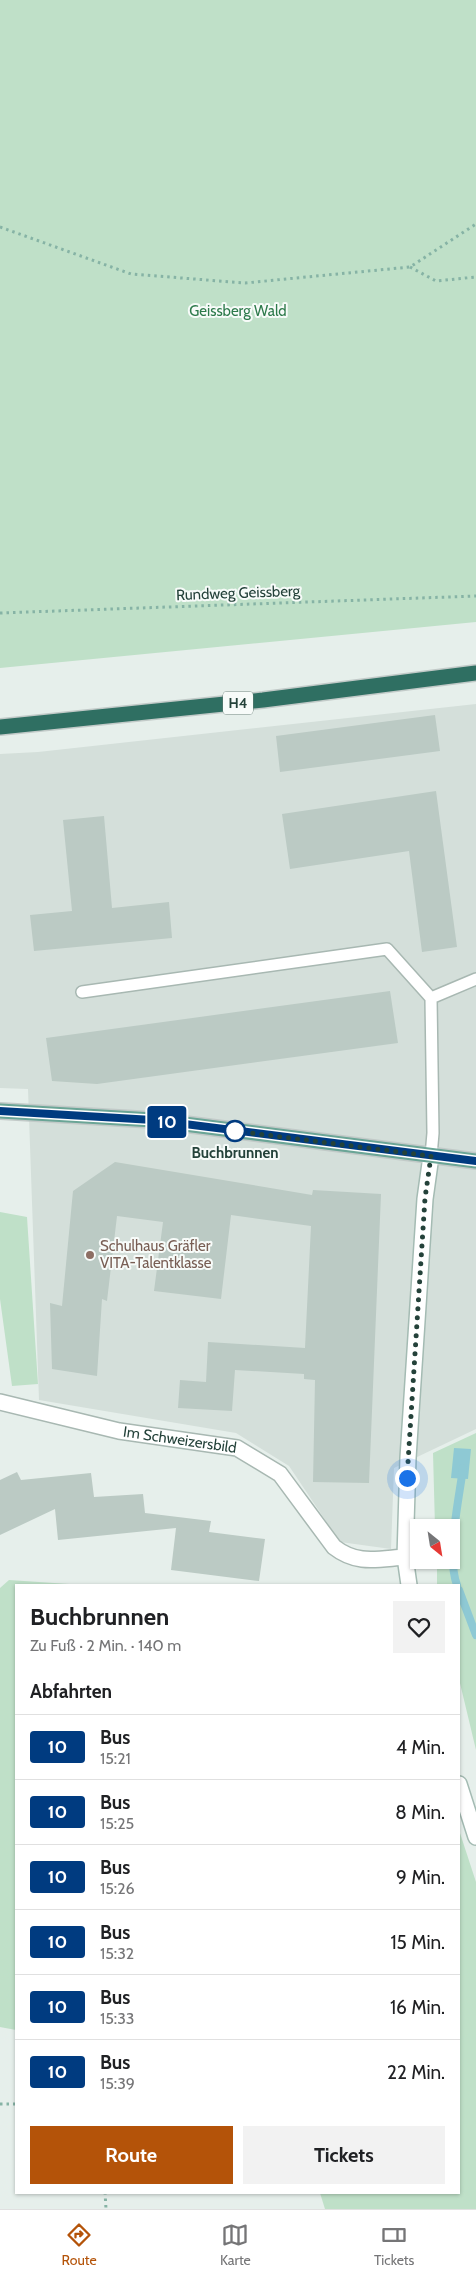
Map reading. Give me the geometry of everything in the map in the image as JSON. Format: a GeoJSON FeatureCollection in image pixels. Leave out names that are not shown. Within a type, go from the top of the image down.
{"type":"FeatureCollection","features":[{"type":"Feature","properties":{"kind":"highway","name":"H4"},"geometry":{"type":"LineString","coordinates":[[0,727],[263,700],[476,673]]}},
{"type":"Feature","properties":{"kind":"main road"},"geometry":{"type":"LineString","coordinates":[[0,1111],[153,1120],[476,1161]]}},
{"type":"Feature","properties":{"kind":"street"},"geometry":{"type":"LineString","coordinates":[[409,1584],[405,1557],[411,1410],[425,1198],[431,1156]]}},
{"type":"Feature","properties":{"kind":"street","name":"Im Schweizersbild"},"geometry":{"type":"LineString","coordinates":[[0,1402],[119,1431],[237,1448],[280,1474],[334,1546],[344,1555],[359,1560],[405,1557]]}},
{"type":"Feature","properties":{"kind":"street"},"geometry":{"type":"LineString","coordinates":[[460,1787],[476,1837]]}},
{"type":"Feature","properties":{"kind":"lane"},"geometry":{"type":"LineString","coordinates":[[82,992],[387,949],[431,998],[433,1133],[431,1156]]}},
{"type":"Feature","properties":{"kind":"lane"},"geometry":{"type":"LineString","coordinates":[[431,998],[476,979]]}},
{"type":"Feature","properties":{"kind":"path"},"geometry":{"type":"LineString","coordinates":[[0,227],[131,274],[245,282],[410,267],[476,224]]}},
{"type":"Feature","properties":{"kind":"path"},"geometry":{"type":"LineString","coordinates":[[410,267],[436,281],[476,277]]}},
{"type":"Feature","properties":{"kind":"path","name":"Rundweg Geissberg"},"geometry":{"type":"LineString","coordinates":[[0,613],[476,596]]}},
{"type":"Feature","properties":{"kind":"path"},"geometry":{"type":"LineString","coordinates":[[0,2104],[15,2104]]}},
{"type":"Feature","properties":{"kind":"path"},"geometry":{"type":"LineString","coordinates":[[105,2194],[106,2209]]}},
{"type":"Feature","properties":{"kind":"shaded area"},"geometry":{"type":"Polygon","coordinates":[[[476,704],[476,1429],[394,1468],[391,1549],[340,1542],[289,1466],[236,1433],[39,1400],[28,1089],[0,1088],[0,754],[38,752],[476,704]]]}},
{"type":"Feature","properties":{"kind":"green space","name":"Geissberg Wald"},"geometry":{"type":"Polygon","coordinates":[[[0,0],[476,0],[476,622],[0,668],[0,0]]]}},
{"type":"Feature","properties":{"kind":"green space"},"geometry":{"type":"Polygon","coordinates":[[[0,1212],[27,1217],[38,1384],[12,1386],[0,1299],[0,1212]]]}},
{"type":"Feature","properties":{"kind":"green space"},"geometry":{"type":"Polygon","coordinates":[[[476,1433],[476,1750],[460,1683],[460,1584],[437,1584],[437,1569],[460,1569],[460,1519],[435,1519],[433,1453],[476,1433]]]}},
{"type":"Feature","properties":{"kind":"green space"},"geometry":{"type":"Polygon","coordinates":[[[9,1580],[69,1584],[15,1584],[15,2030],[0,2027],[0,1588],[9,1580]]]}},
{"type":"Feature","properties":{"kind":"green space"},"geometry":{"type":"Polygon","coordinates":[[[460,1833],[476,1882],[476,2209],[325,2209],[320,2194],[460,2194],[460,1833]]]}},
{"type":"Feature","properties":{"kind":"water"},"geometry":{"type":"Polygon","coordinates":[[[454,1448],[471,1449],[468,1479],[451,1478],[454,1448]]]}},
{"type":"Feature","properties":{"kind":"building"},"geometry":{"type":"Polygon","coordinates":[[[435,715],[440,751],[280,772],[276,736],[435,715]]]}},
{"type":"Feature","properties":{"kind":"building"},"geometry":{"type":"Polygon","coordinates":[[[436,791],[457,947],[422,952],[409,851],[290,869],[282,814],[436,791]]]}},
{"type":"Feature","properties":{"kind":"building"},"geometry":{"type":"Polygon","coordinates":[[[104,816],[112,908],[169,902],[172,938],[34,951],[30,915],[72,911],[63,820],[104,816]]]}},
{"type":"Feature","properties":{"kind":"building"},"geometry":{"type":"Polygon","coordinates":[[[390,991],[398,1043],[97,1084],[52,1081],[46,1038],[390,991]]]}},
{"type":"Feature","properties":{"kind":"building"},"geometry":{"type":"Polygon","coordinates":[[[115,1162],[312,1195],[313,1190],[381,1194],[369,1483],[313,1482],[315,1380],[304,1379],[304,1374],[235,1370],[232,1411],[178,1408],[180,1380],[206,1382],[208,1342],[305,1348],[311,1226],[231,1215],[221,1299],[154,1291],[163,1222],[117,1216],[107,1301],[102,1299],[97,1376],[52,1369],[50,1303],[62,1306],[73,1191],[115,1162]]]}},
{"type":"Feature","properties":{"kind":"building"},"geometry":{"type":"Polygon","coordinates":[[[17,1472],[21,1480],[91,1473],[94,1497],[143,1494],[145,1513],[211,1521],[209,1532],[265,1539],[259,1581],[171,1570],[176,1528],[58,1540],[55,1509],[0,1535],[0,1480],[17,1472]]]}},
{"type":"Feature","properties":{"kind":"waterway"},"geometry":{"type":"LineString","coordinates":[[457,1584],[454,1573],[453,1544],[463,1468]]}},
{"type":"Feature","properties":{"kind":"waterway"},"geometry":{"type":"LineString","coordinates":[[460,1593],[476,1635]]}},
{"type":"Feature","properties":{"kind":"bus line","name":"10"},"geometry":{"type":"LineString","coordinates":[[0,1111],[153,1120],[476,1161]]}},
{"type":"Feature","properties":{"kind":"place","name":"Buchbrunnen"},"geometry":{"type":"Point","coordinates":[235,1131]}},
{"type":"Feature","properties":{"kind":"place","name":"Schulhaus Gräfler VITA-Talentklasse"},"geometry":{"type":"Point","coordinates":[90,1255]}},
{"type":"Feature","properties":{"kind":"route"},"geometry":{"type":"LineString","coordinates":[[235,1131],[431,1156],[425,1198],[407,1478]]}}]}
